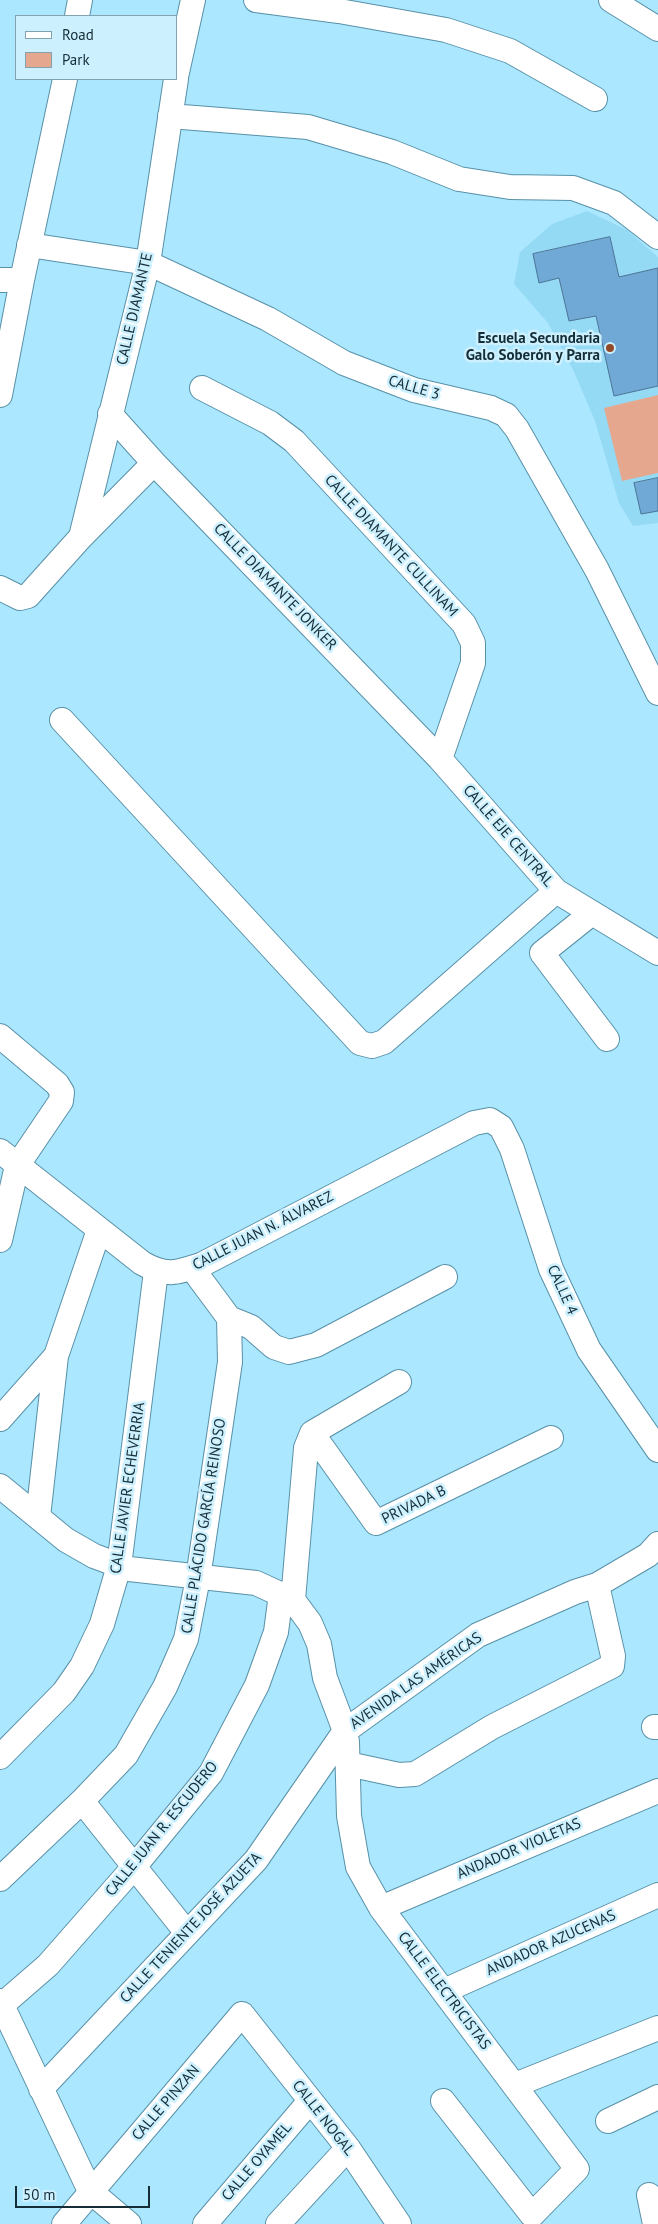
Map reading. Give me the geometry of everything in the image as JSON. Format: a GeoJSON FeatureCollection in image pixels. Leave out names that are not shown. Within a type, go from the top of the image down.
{"type":"FeatureCollection","features":[{"type":"Feature","properties":{"kind":"street"},"geometry":{"type":"LineString","coordinates":[[77,15],[80,0]]}},
{"type":"Feature","properties":{"kind":"street","name":"CALLE DIAMANTE"},"geometry":{"type":"LineString","coordinates":[[178,69],[194,0]]}},
{"type":"Feature","properties":{"kind":"street"},"geometry":{"type":"LineString","coordinates":[[256,0],[339,11],[446,30],[510,51],[596,99]]}},
{"type":"Feature","properties":{"kind":"street"},"geometry":{"type":"LineString","coordinates":[[611,0],[658,28]]}},
{"type":"Feature","properties":{"kind":"street"},"geometry":{"type":"LineString","coordinates":[[0,395],[11,280],[30,245],[65,80]]}},
{"type":"Feature","properties":{"kind":"street","name":"CALLE DIAMANTE"},"geometry":{"type":"LineString","coordinates":[[81,538],[148,263],[176,80]]}},
{"type":"Feature","properties":{"kind":"street"},"geometry":{"type":"LineString","coordinates":[[170,116],[308,127],[392,152],[459,179],[510,187],[573,188],[614,204],[658,237]]}},
{"type":"Feature","properties":{"kind":"street","name":"CALLE 3"},"geometry":{"type":"LineString","coordinates":[[30,245],[148,263],[268,319],[344,363],[414,390],[491,408],[506,415],[517,429],[597,570],[658,693]]}},
{"type":"Feature","properties":{"kind":"street","name":"CALLE DIAMANTE CULLINAM"},"geometry":{"type":"LineString","coordinates":[[202,388],[270,423],[294,441],[464,624],[473,643],[473,663],[440,759]]}},
{"type":"Feature","properties":{"kind":"street","name":"CALLE DIAMANTE JONKER"},"geometry":{"type":"LineString","coordinates":[[110,414],[440,759]]}},
{"type":"Feature","properties":{"kind":"street"},"geometry":{"type":"LineString","coordinates":[[0,588],[20,598],[28,596],[154,462]]}},
{"type":"Feature","properties":{"kind":"street"},"geometry":{"type":"LineString","coordinates":[[62,720],[360,1043],[372,1046],[384,1042],[556,891]]}},
{"type":"Feature","properties":{"kind":"street","name":"CALLE EJE CENTRAL"},"geometry":{"type":"LineString","coordinates":[[440,759],[556,891],[658,953]]}},
{"type":"Feature","properties":{"kind":"street"},"geometry":{"type":"LineString","coordinates":[[592,913],[542,953],[607,1039]]}},
{"type":"Feature","properties":{"kind":"street"},"geometry":{"type":"LineString","coordinates":[[0,1036],[57,1084],[62,1092],[61,1101],[8,1158],[0,1240]]}},
{"type":"Feature","properties":{"kind":"street","name":"CALLE JUAN N. ÁLVAREZ"},"geometry":{"type":"LineString","coordinates":[[156,1271],[171,1273],[192,1268],[474,1123],[490,1120]]}},
{"type":"Feature","properties":{"kind":"street","name":"CALLE 4"},"geometry":{"type":"LineString","coordinates":[[490,1120],[501,1126],[512,1149],[551,1268],[589,1350],[658,1450]]}},
{"type":"Feature","properties":{"kind":"street"},"geometry":{"type":"LineString","coordinates":[[8,1158],[99,1230],[156,1271]]}},
{"type":"Feature","properties":{"kind":"street"},"geometry":{"type":"LineString","coordinates":[[38,1518],[56,1356],[99,1230]]}},
{"type":"Feature","properties":{"kind":"street"},"geometry":{"type":"LineString","coordinates":[[192,1268],[229,1318],[251,1327],[274,1347],[289,1352],[316,1345],[445,1277]]}},
{"type":"Feature","properties":{"kind":"street","name":"CALLE JAVIER ECHEVERRIA"},"geometry":{"type":"LineString","coordinates":[[0,1757],[64,1692],[82,1666],[102,1624],[119,1566],[156,1271]]}},
{"type":"Feature","properties":{"kind":"street","name":"CALLE PLÁCIDO GARCÍA REINOSO"},"geometry":{"type":"LineString","coordinates":[[0,1879],[82,1801],[126,1755],[165,1687],[186,1639],[198,1578],[230,1362],[229,1318]]}},
{"type":"Feature","properties":{"kind":"street"},"geometry":{"type":"LineString","coordinates":[[0,1419],[56,1356]]}},
{"type":"Feature","properties":{"kind":"street"},"geometry":{"type":"LineString","coordinates":[[0,1486],[66,1540],[94,1556],[119,1566],[198,1578],[256,1583],[287,1597],[306,1448],[312,1433],[399,1382]]}},
{"type":"Feature","properties":{"kind":"street","name":"PRIVADA B"},"geometry":{"type":"LineString","coordinates":[[312,1433],[376,1523],[551,1438]]}},
{"type":"Feature","properties":{"kind":"street","name":"AVENIDA LAS AMÉRICAS"},"geometry":{"type":"LineString","coordinates":[[345,1731],[478,1635],[575,1592],[597,1585],[648,1555],[658,1544]]}},
{"type":"Feature","properties":{"kind":"street"},"geometry":{"type":"LineString","coordinates":[[348,1764],[399,1775],[414,1774],[492,1727],[612,1666],[612,1656],[597,1585]]}},
{"type":"Feature","properties":{"kind":"street","name":"CALLE ELECTRICISTAS"},"geometry":{"type":"LineString","coordinates":[[287,1597],[310,1623],[316,1637],[325,1678],[345,1731],[349,1816],[358,1867],[381,1908],[577,2169],[532,2215],[443,2101]]}},
{"type":"Feature","properties":{"kind":"street","name":"CALLE JUAN R. ESCUDERO"},"geometry":{"type":"LineString","coordinates":[[1,2003],[48,1965],[134,1867],[212,1773],[257,1685],[287,1597]]}},
{"type":"Feature","properties":{"kind":"street","name":"CALLE TENIENTE JOSÉ AZUETA"},"geometry":{"type":"LineString","coordinates":[[40,2089],[256,1860],[345,1731]]}},
{"type":"Feature","properties":{"kind":"street","name":"ANDADOR VIOLETAS"},"geometry":{"type":"LineString","coordinates":[[381,1908],[658,1791]]}},
{"type":"Feature","properties":{"kind":"street"},"geometry":{"type":"LineString","coordinates":[[82,1801],[187,1934]]}},
{"type":"Feature","properties":{"kind":"street","name":"ANDADOR AZUCENAS"},"geometry":{"type":"LineString","coordinates":[[444,1991],[658,1896]]}},
{"type":"Feature","properties":{"kind":"street"},"geometry":{"type":"LineString","coordinates":[[1,2003],[40,2089],[90,2191],[129,2224]]}},
{"type":"Feature","properties":{"kind":"street","name":"CALLE NOGAL"},"geometry":{"type":"LineString","coordinates":[[242,2014],[348,2148],[399,2224]]}},
{"type":"Feature","properties":{"kind":"street","name":"CALLE PINZAN"},"geometry":{"type":"LineString","coordinates":[[64,2224],[90,2191],[242,2014]]}},
{"type":"Feature","properties":{"kind":"street"},"geometry":{"type":"LineString","coordinates":[[515,2085],[658,2028]]}},
{"type":"Feature","properties":{"kind":"street"},"geometry":{"type":"LineString","coordinates":[[608,2121],[658,2097]]}},
{"type":"Feature","properties":{"kind":"street","name":"CALLE OYAMEL"},"geometry":{"type":"LineString","coordinates":[[205,2224],[310,2101]]}},
{"type":"Feature","properties":{"kind":"street"},"geometry":{"type":"LineString","coordinates":[[278,2224],[348,2148]]}},
{"type":"Feature","properties":{"kind":"street"},"geometry":{"type":"LineString","coordinates":[[649,2195],[655,2224]]}},
{"type":"Feature","properties":{"kind":"shaded area","name":"Escuela Secundaria Galo Soberón y Parra"},"geometry":{"type":"Polygon","coordinates":[[[587,211],[627,230],[658,257],[658,523],[633,526],[619,503],[595,421],[574,372],[548,323],[514,284],[520,252],[552,224],[587,211]]]}},
{"type":"Feature","properties":{"kind":"green space"},"geometry":{"type":"Polygon","coordinates":[[[658,395],[658,473],[622,481],[604,408],[658,395]]]}},
{"type":"Feature","properties":{"kind":"building"},"geometry":{"type":"Polygon","coordinates":[[[610,237],[619,277],[658,268],[658,386],[614,396],[596,316],[569,321],[559,278],[539,283],[533,254],[610,237]]]}},
{"type":"Feature","properties":{"kind":"building"},"geometry":{"type":"Polygon","coordinates":[[[658,478],[658,511],[641,514],[634,483],[658,478]]]}},
{"type":"Feature","properties":{"kind":"place","name":"Escuela Secundaria Galo Soberón y Parra"},"geometry":{"type":"Point","coordinates":[610,348]}}]}
